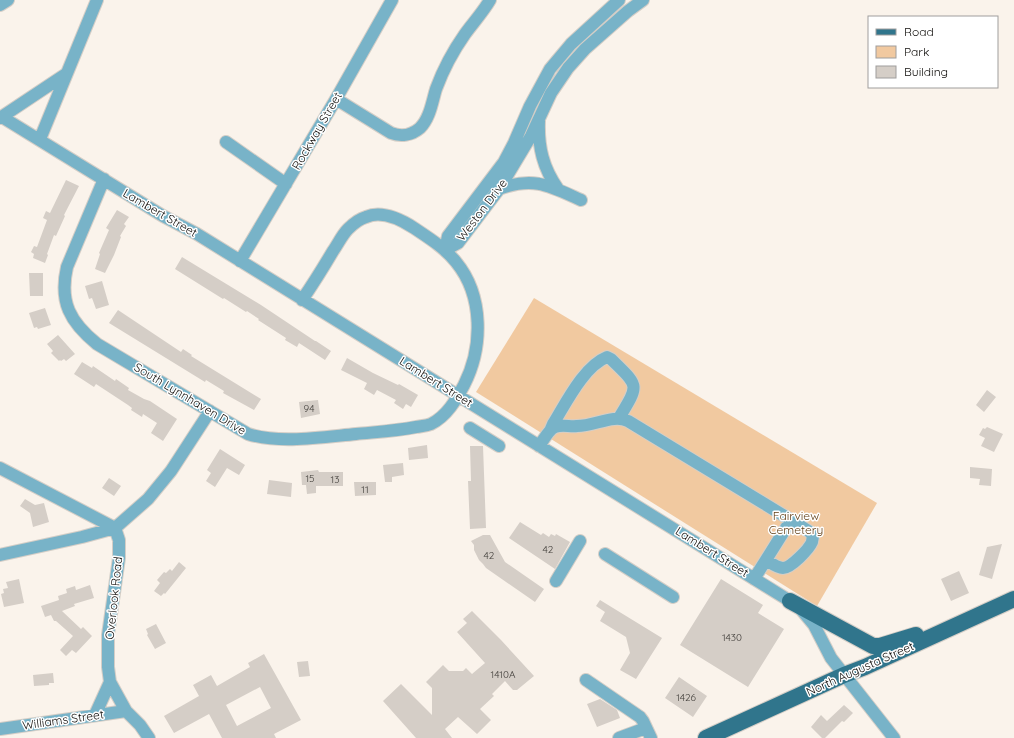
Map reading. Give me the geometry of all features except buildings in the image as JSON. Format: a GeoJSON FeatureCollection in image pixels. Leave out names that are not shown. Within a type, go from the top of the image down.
{"type":"FeatureCollection","features":[{"type":"Feature","properties":{"kind":"main road","name":"North Augusta Street"},"geometry":{"type":"LineString","coordinates":[[711,737],[844,674],[865,667],[1014,599]]}},
{"type":"Feature","properties":{"kind":"main road"},"geometry":{"type":"LineString","coordinates":[[790,601],[866,644],[873,646],[880,646],[962,623]]}},
{"type":"Feature","properties":{"kind":"street"},"geometry":{"type":"LineString","coordinates":[[0,5],[8,0]]}},
{"type":"Feature","properties":{"kind":"street"},"geometry":{"type":"LineString","coordinates":[[40,139],[97,0]]}},
{"type":"Feature","properties":{"kind":"street","name":"Rockway Street"},"geometry":{"type":"LineString","coordinates":[[240,261],[336,99],[392,0]]}},
{"type":"Feature","properties":{"kind":"street"},"geometry":{"type":"LineString","coordinates":[[336,99],[391,133],[402,135],[416,131],[422,126],[427,116],[445,69],[465,34],[490,0]]}},
{"type":"Feature","properties":{"kind":"street","name":"Weston Drive"},"geometry":{"type":"LineString","coordinates":[[445,250],[448,236],[504,162],[514,144],[530,106],[550,69],[571,44],[619,0]]}},
{"type":"Feature","properties":{"kind":"street","name":"Weston Drive"},"geometry":{"type":"LineString","coordinates":[[445,250],[458,243],[500,189],[531,136],[551,93],[560,78],[576,58],[628,11],[643,0]]}},
{"type":"Feature","properties":{"kind":"street"},"geometry":{"type":"LineString","coordinates":[[1,117],[66,74]]}},
{"type":"Feature","properties":{"kind":"street","name":"Lambert Street"},"geometry":{"type":"LineString","coordinates":[[1,117],[40,139],[104,180],[240,261],[799,607],[814,625],[831,658],[894,738]]}},
{"type":"Feature","properties":{"kind":"street"},"geometry":{"type":"LineString","coordinates":[[540,117],[539,133],[543,159],[550,177],[558,190]]}},
{"type":"Feature","properties":{"kind":"street"},"geometry":{"type":"LineString","coordinates":[[226,142],[286,184]]}},
{"type":"Feature","properties":{"kind":"street","name":"South Lynnhaven Drive"},"geometry":{"type":"LineString","coordinates":[[104,180],[67,267],[64,292],[67,307],[79,328],[97,344],[249,434],[268,438],[305,438],[407,429],[429,424],[448,411],[469,376],[477,348],[477,319],[472,291],[468,281],[457,262],[445,250],[433,240],[400,220],[386,216],[372,215],[354,223],[347,229],[302,300]]}},
{"type":"Feature","properties":{"kind":"street"},"geometry":{"type":"LineString","coordinates":[[489,182],[500,189],[513,185],[534,183],[545,184],[581,200]]}},
{"type":"Feature","properties":{"kind":"street"},"geometry":{"type":"LineString","coordinates":[[539,446],[585,374],[603,358],[607,357],[611,359],[633,381],[633,395],[619,418]]}},
{"type":"Feature","properties":{"kind":"street"},"geometry":{"type":"LineString","coordinates":[[0,555],[82,537],[115,528],[148,499],[171,471],[210,412]]}},
{"type":"Feature","properties":{"kind":"street"},"geometry":{"type":"LineString","coordinates":[[550,431],[559,426],[590,425],[611,418],[619,418],[628,421],[791,520],[810,532],[813,536],[812,542],[793,564],[785,568],[778,567],[766,560]]}},
{"type":"Feature","properties":{"kind":"street"},"geometry":{"type":"LineString","coordinates":[[470,428],[499,446]]}},
{"type":"Feature","properties":{"kind":"street"},"geometry":{"type":"LineString","coordinates":[[0,468],[115,528]]}},
{"type":"Feature","properties":{"kind":"street"},"geometry":{"type":"LineString","coordinates":[[754,579],[791,520]]}},
{"type":"Feature","properties":{"kind":"street","name":"Overlook Road"},"geometry":{"type":"LineString","coordinates":[[115,528],[119,540],[119,558],[108,635],[108,668],[110,682],[126,711],[140,725],[149,738]]}},
{"type":"Feature","properties":{"kind":"street"},"geometry":{"type":"LineString","coordinates":[[556,581],[580,541]]}},
{"type":"Feature","properties":{"kind":"street"},"geometry":{"type":"LineString","coordinates":[[605,554],[673,597]]}},
{"type":"Feature","properties":{"kind":"street"},"geometry":{"type":"LineString","coordinates":[[586,680],[640,718],[649,733],[619,738]]}},
{"type":"Feature","properties":{"kind":"street"},"geometry":{"type":"LineString","coordinates":[[96,715],[110,682]]}},
{"type":"Feature","properties":{"kind":"street","name":"Williams Street"},"geometry":{"type":"LineString","coordinates":[[0,729],[126,711]]}},
{"type":"Feature","properties":{"kind":"green space","name":"Fairview Cemetery"},"geometry":{"type":"Polygon","coordinates":[[[534,298],[877,503],[817,606],[476,392],[534,298]]]}}]}
